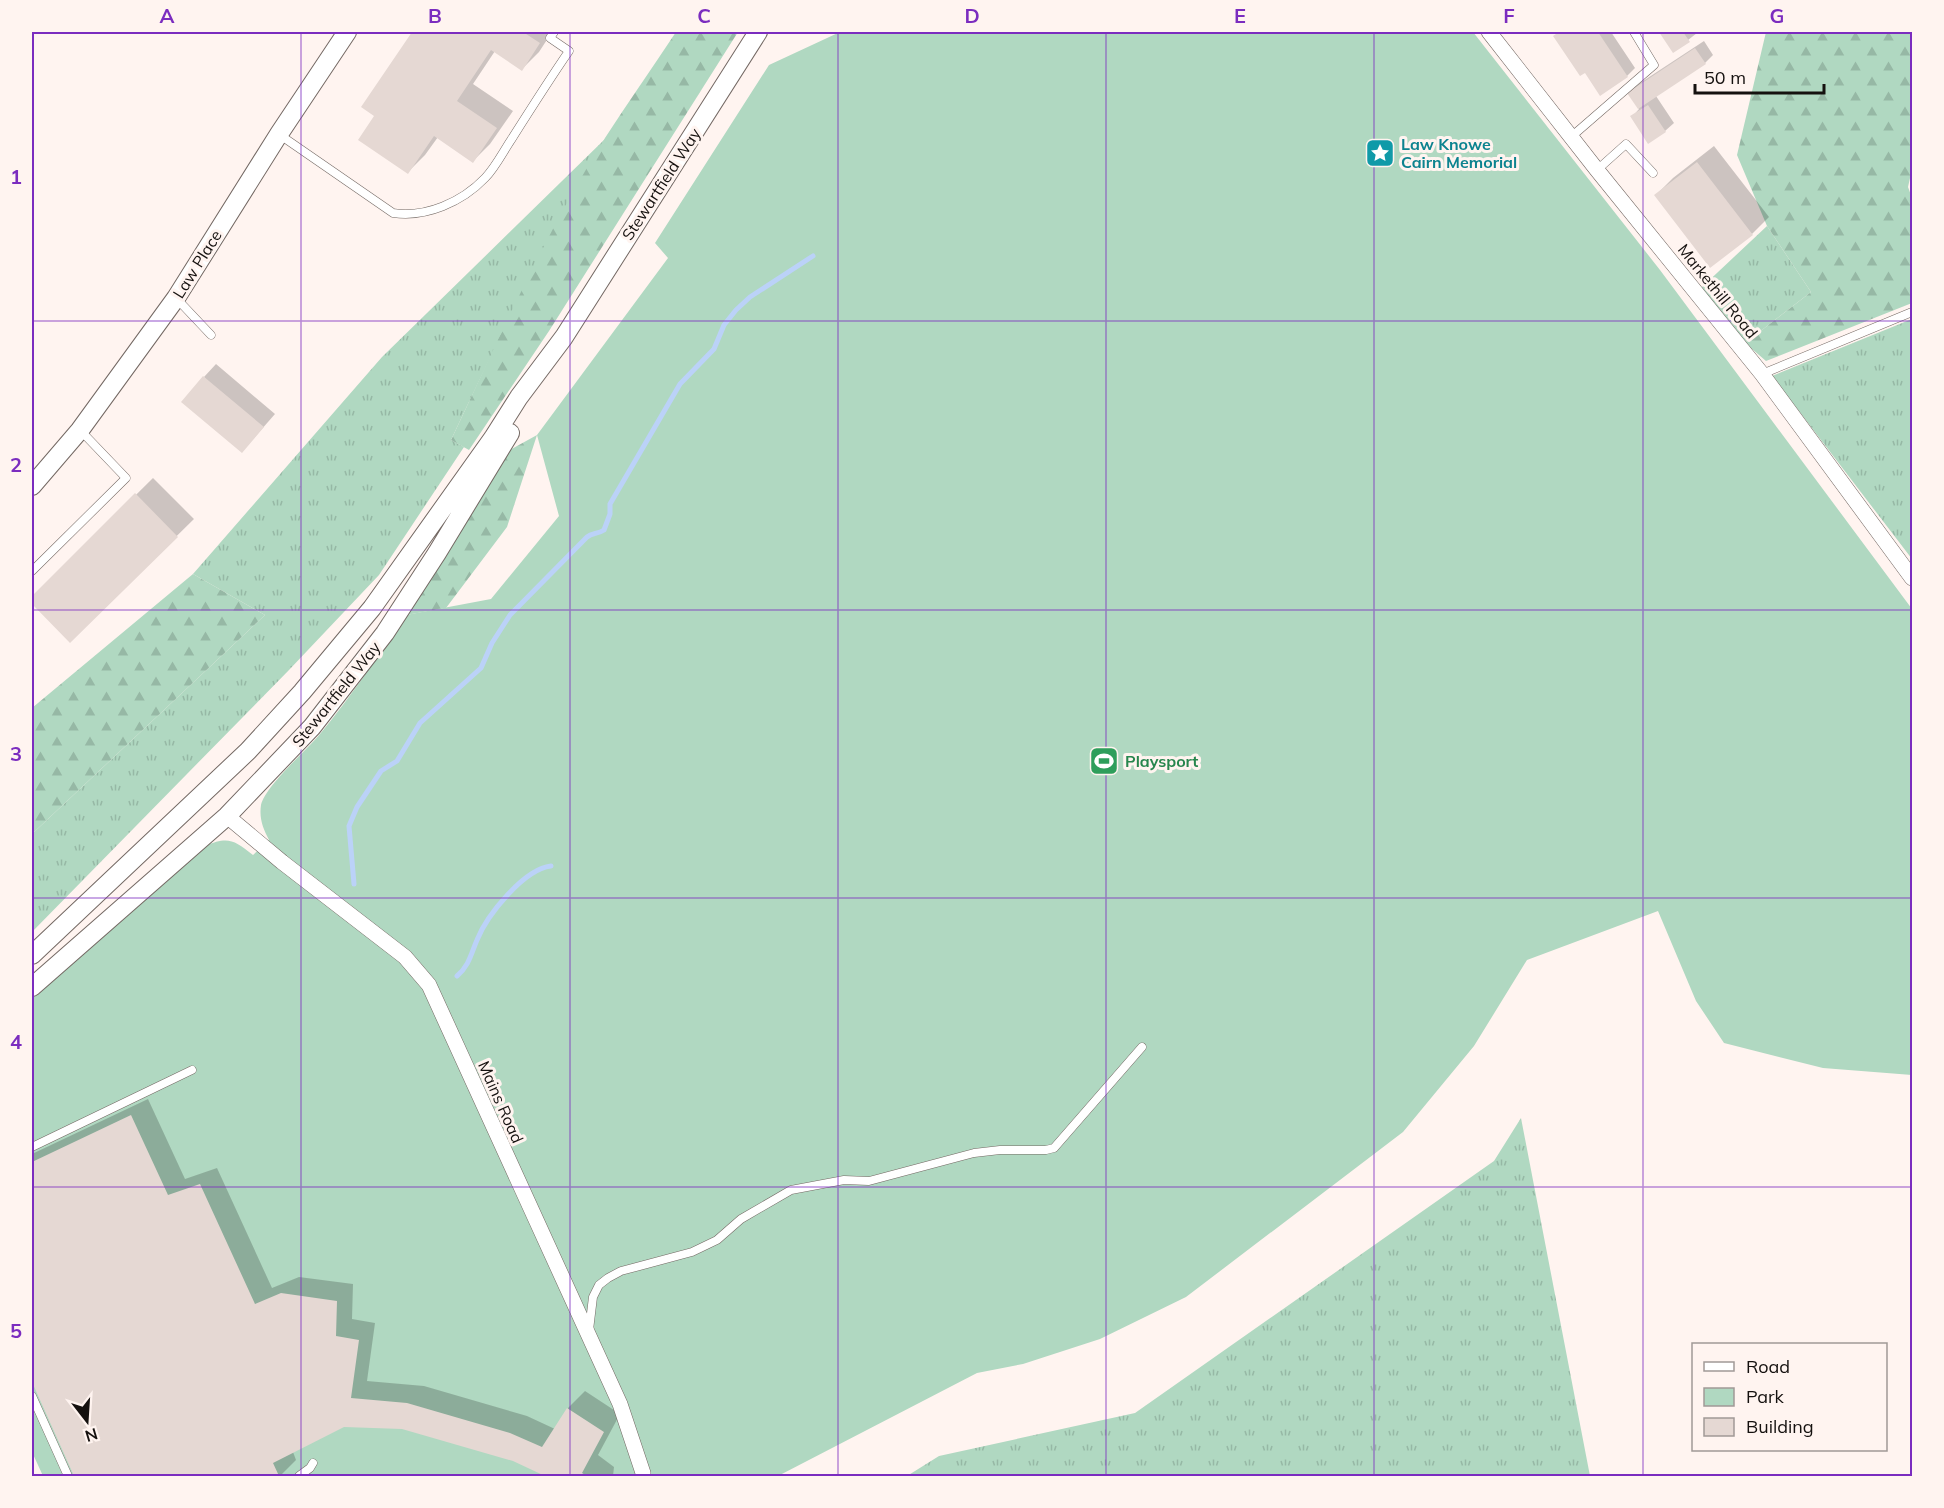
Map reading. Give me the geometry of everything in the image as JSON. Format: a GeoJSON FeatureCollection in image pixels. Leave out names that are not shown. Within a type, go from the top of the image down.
{"type":"FeatureCollection","features":[{"type":"Feature","properties":{"kind":"street","name":"Law Place"},"geometry":{"type":"LineString","coordinates":[[32,486],[80,430],[176,298],[279,134],[347,32]]}},
{"type":"Feature","properties":{"kind":"street","name":"Stewartfield Way"},"geometry":{"type":"LineString","coordinates":[[32,987],[227,816],[312,727],[385,633],[498,453],[564,337],[758,32]]}},
{"type":"Feature","properties":{"kind":"street","name":"Markethill Road"},"geometry":{"type":"LineString","coordinates":[[1489,32],[1761,374],[1912,578]]}},
{"type":"Feature","properties":{"kind":"street","name":"Stewartfield Way"},"geometry":{"type":"LineString","coordinates":[[32,955],[232,767],[302,692],[372,608],[480,457],[519,397],[564,337]]}},
{"type":"Feature","properties":{"kind":"street","name":"Mains Road"},"geometry":{"type":"LineString","coordinates":[[227,816],[282,862],[405,957],[429,985],[620,1404],[643,1475]]}},
{"type":"Feature","properties":{"kind":"lane"},"geometry":{"type":"LineString","coordinates":[[279,134],[393,213],[408,215],[448,204],[465,195],[486,177],[569,51],[550,38],[554,32]]}},
{"type":"Feature","properties":{"kind":"lane"},"geometry":{"type":"LineString","coordinates":[[1571,137],[1654,65],[1634,32]]}},
{"type":"Feature","properties":{"kind":"lane"},"geometry":{"type":"LineString","coordinates":[[1597,170],[1626,144],[1653,173]]}},
{"type":"Feature","properties":{"kind":"lane"},"geometry":{"type":"LineString","coordinates":[[176,298],[212,335]]}},
{"type":"Feature","properties":{"kind":"lane"},"geometry":{"type":"LineString","coordinates":[[1761,374],[1912,312]]}},
{"type":"Feature","properties":{"kind":"lane"},"geometry":{"type":"LineString","coordinates":[[32,571],[126,478],[80,430]]}},
{"type":"Feature","properties":{"kind":"lane"},"geometry":{"type":"LineString","coordinates":[[588,1334],[593,1297],[599,1285],[608,1278],[621,1271],[692,1252],[717,1240],[741,1219],[791,1190],[844,1180],[869,1181],[974,1153],[1054,1148],[1142,1047]]}},
{"type":"Feature","properties":{"kind":"lane"},"geometry":{"type":"LineString","coordinates":[[32,1147],[192,1070]]}},
{"type":"Feature","properties":{"kind":"lane"},"geometry":{"type":"LineString","coordinates":[[32,1396],[68,1476]]}},
{"type":"Feature","properties":{"kind":"lane"},"geometry":{"type":"LineString","coordinates":[[299,1476],[313,1463]]}},
{"type":"Feature","properties":{"kind":"green space"},"geometry":{"type":"Polygon","coordinates":[[[676,32],[738,32],[549,331],[469,450],[451,440],[524,287],[583,174],[676,32]]]}},
{"type":"Feature","properties":{"kind":"green space","name":"Playsport"},"geometry":{"type":"Polygon","coordinates":[[[840,32],[1473,32],[1660,270],[1912,609],[1912,1075],[1823,1068],[1724,1043],[1696,1001],[1658,911],[1527,960],[1474,1046],[1403,1132],[1186,1297],[1100,1339],[1023,1364],[977,1373],[778,1476],[43,1476],[32,1452],[32,997],[205,846],[225,840],[236,843],[253,855],[269,840],[261,815],[264,797],[278,778],[332,720],[365,675],[362,673],[406,615],[491,599],[559,516],[537,435],[668,258],[655,243],[769,65],[840,32]]]}},
{"type":"Feature","properties":{"kind":"green space"},"geometry":{"type":"Polygon","coordinates":[[[1766,32],[1912,32],[1912,169],[1908,187],[1912,198],[1912,303],[1766,361],[1745,343],[1811,292],[1767,226],[1737,155],[1766,32]]]}},
{"type":"Feature","properties":{"kind":"green space"},"geometry":{"type":"Polygon","coordinates":[[[605,139],[525,288],[451,440],[464,447],[379,575],[32,932],[32,834],[265,615],[193,574],[382,357],[605,139]]]}},
{"type":"Feature","properties":{"kind":"green space"},"geometry":{"type":"Polygon","coordinates":[[[1767,226],[1811,292],[1745,343],[1701,288],[1767,226]]]}},
{"type":"Feature","properties":{"kind":"green space"},"geometry":{"type":"Polygon","coordinates":[[[1912,319],[1912,559],[1772,376],[1912,319]]]}},
{"type":"Feature","properties":{"kind":"green space"},"geometry":{"type":"Polygon","coordinates":[[[537,435],[507,527],[446,608],[406,615],[508,451],[537,435]]]}},
{"type":"Feature","properties":{"kind":"green space"},"geometry":{"type":"Polygon","coordinates":[[[193,574],[265,615],[32,834],[32,708],[193,574]]]}},
{"type":"Feature","properties":{"kind":"green space"},"geometry":{"type":"Polygon","coordinates":[[[1521,1118],[1590,1476],[907,1476],[939,1456],[1135,1413],[1494,1161],[1521,1118]]]}},
{"type":"Feature","properties":{"kind":"building"},"geometry":{"type":"Polygon","coordinates":[[[412,32],[523,32],[540,43],[522,71],[491,50],[457,101],[497,128],[473,163],[434,136],[408,174],[358,140],[374,116],[361,107],[412,32]]]}},
{"type":"Feature","properties":{"kind":"building"},"geometry":{"type":"Polygon","coordinates":[[[1559,32],[1598,32],[1628,77],[1600,96],[1585,73],[1580,76],[1553,36],[1559,32]]]}},
{"type":"Feature","properties":{"kind":"building"},"geometry":{"type":"Polygon","coordinates":[[[1659,32],[1683,32],[1690,42],[1673,53],[1659,32]]]}},
{"type":"Feature","properties":{"kind":"building"},"geometry":{"type":"Polygon","coordinates":[[[1695,48],[1706,64],[1638,109],[1627,93],[1695,48]]]}},
{"type":"Feature","properties":{"kind":"building"},"geometry":{"type":"Polygon","coordinates":[[[1648,105],[1666,132],[1648,144],[1630,116],[1648,105]]]}},
{"type":"Feature","properties":{"kind":"building"},"geometry":{"type":"Polygon","coordinates":[[[1697,162],[1753,235],[1710,268],[1654,195],[1697,162]]]}},
{"type":"Feature","properties":{"kind":"building"},"geometry":{"type":"Polygon","coordinates":[[[203,376],[264,427],[242,453],[181,402],[203,376]]]}},
{"type":"Feature","properties":{"kind":"building"},"geometry":{"type":"Polygon","coordinates":[[[135,493],[178,537],[70,643],[32,604],[32,596],[135,493]]]}},
{"type":"Feature","properties":{"kind":"building"},"geometry":{"type":"Polygon","coordinates":[[[131,1115],[168,1195],[200,1184],[255,1304],[281,1293],[337,1301],[336,1336],[359,1340],[351,1398],[407,1403],[510,1433],[542,1447],[567,1408],[604,1432],[582,1473],[587,1476],[545,1476],[513,1461],[402,1429],[344,1427],[273,1463],[279,1476],[74,1476],[32,1382],[32,1162],[131,1115]]]}},
{"type":"Feature","properties":{"kind":"waterway"},"geometry":{"type":"LineString","coordinates":[[354,884],[349,826],[357,807],[381,771],[397,761],[420,723],[481,668],[492,643],[510,615],[587,537],[604,530],[610,514],[610,504],[680,384],[714,349],[724,325],[736,310],[750,297],[813,256]]}},
{"type":"Feature","properties":{"kind":"waterway"},"geometry":{"type":"LineString","coordinates":[[457,976],[467,964],[482,930],[498,906],[529,875],[551,866]]}},
{"type":"Feature","properties":{"kind":"place","name":"Law Knowe Cairn Memorial"},"geometry":{"type":"Point","coordinates":[1380,153]}},
{"type":"Feature","properties":{"kind":"place","name":"Playsport"},"geometry":{"type":"Point","coordinates":[1104,761]}}]}
